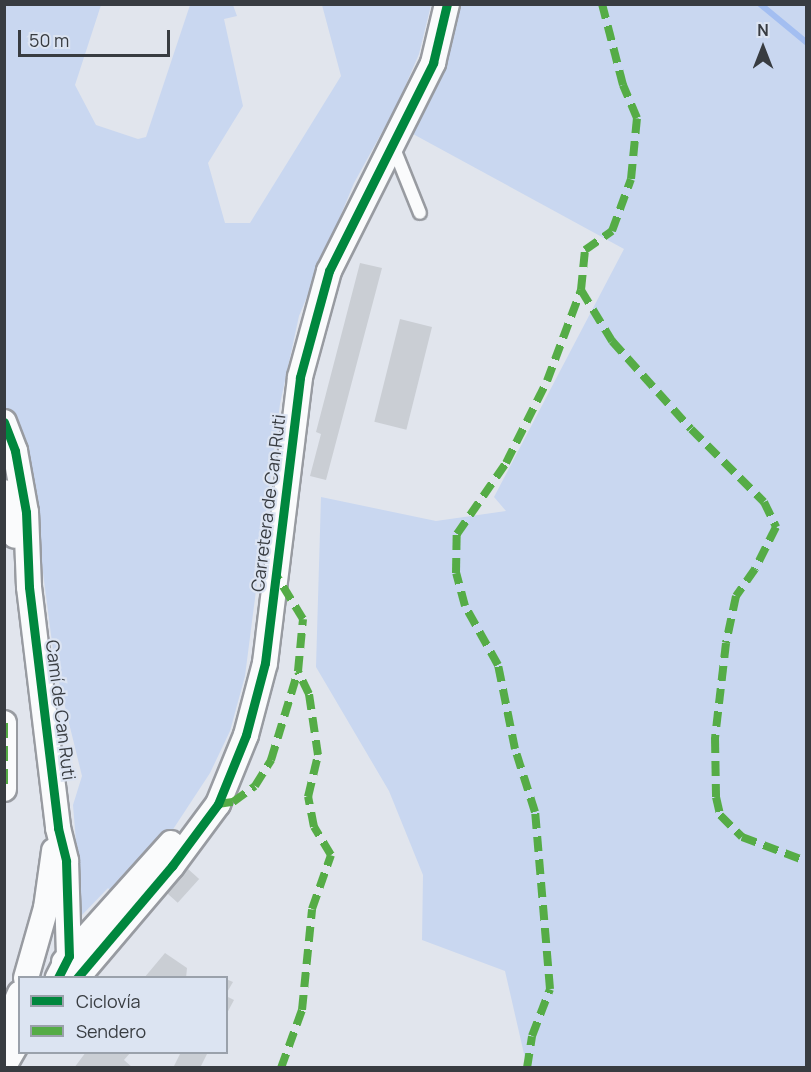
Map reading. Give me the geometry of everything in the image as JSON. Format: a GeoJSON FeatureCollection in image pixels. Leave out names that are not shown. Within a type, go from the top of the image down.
{"type":"FeatureCollection","features":[{"type":"Feature","properties":{"kind":"street","name":"Carretera de Can Ruti"},"geometry":{"type":"LineString","coordinates":[[61,976],[73,967],[225,779],[246,735],[265,663],[300,377],[329,271],[433,63],[447,4]]}},
{"type":"Feature","properties":{"kind":"street","name":"Camí de Can Ruti"},"geometry":{"type":"LineString","coordinates":[[4,422],[18,467],[28,534],[29,587],[58,828],[66,861],[73,967]]}},
{"type":"Feature","properties":{"kind":"street","name":"Camí de Can Ruti"},"geometry":{"type":"LineString","coordinates":[[4,445],[18,467]]}},
{"type":"Feature","properties":{"kind":"street","name":"Camí de Can Ruti"},"geometry":{"type":"LineString","coordinates":[[4,492],[29,587]]}},
{"type":"Feature","properties":{"kind":"street"},"geometry":{"type":"LineString","coordinates":[[4,723],[4,789]]}},
{"type":"Feature","properties":{"kind":"street","name":"Camí de Can Ruti"},"geometry":{"type":"LineString","coordinates":[[27,976],[46,908],[58,828]]}},
{"type":"Feature","properties":{"kind":"street","name":"Carretera de Can Ruti"},"geometry":{"type":"LineString","coordinates":[[56,976],[73,967]]}},
{"type":"Feature","properties":{"kind":"street"},"geometry":{"type":"LineString","coordinates":[[4,1030],[18,998]]}},
{"type":"Feature","properties":{"kind":"street"},"geometry":{"type":"LineString","coordinates":[[4,1039],[18,1022]]}},
{"type":"Feature","properties":{"kind":"street"},"geometry":{"type":"LineString","coordinates":[[4,1066],[18,1042]]}},
{"type":"Feature","properties":{"kind":"street"},"geometry":{"type":"LineString","coordinates":[[12,1068],[22,1054]]}},
{"type":"Feature","properties":{"kind":"lane"},"geometry":{"type":"LineString","coordinates":[[393,144],[420,213]]}},
{"type":"Feature","properties":{"kind":"shaded area"},"geometry":{"type":"Polygon","coordinates":[[[5,5],[101,5],[75,85],[96,125],[138,139],[146,137],[190,5],[233,5],[237,16],[224,19],[243,106],[208,163],[225,223],[250,223],[341,76],[322,5],[431,5],[419,54],[398,103],[354,183],[299,316],[280,404],[245,676],[230,731],[210,773],[168,837],[113,893],[108,888],[82,915],[73,805],[82,776],[55,666],[40,549],[5,408],[5,5]]]}},
{"type":"Feature","properties":{"kind":"shaded area"},"geometry":{"type":"Polygon","coordinates":[[[459,5],[806,5],[806,1067],[527,1067],[505,971],[422,940],[423,875],[389,791],[316,667],[321,497],[436,521],[506,511],[494,497],[624,249],[413,134],[452,44],[459,5]]]}},
{"type":"Feature","properties":{"kind":"building"},"geometry":{"type":"Polygon","coordinates":[[[360,263],[382,268],[326,480],[310,476],[321,434],[316,432],[360,263]]]}},
{"type":"Feature","properties":{"kind":"building"},"geometry":{"type":"Polygon","coordinates":[[[400,319],[432,327],[406,430],[374,422],[400,319]]]}},
{"type":"Feature","properties":{"kind":"building"},"geometry":{"type":"Polygon","coordinates":[[[188,869],[199,879],[178,903],[167,893],[188,869]]]}},
{"type":"Feature","properties":{"kind":"building"},"geometry":{"type":"Polygon","coordinates":[[[165,953],[187,968],[186,976],[146,976],[165,953]]]}},
{"type":"Feature","properties":{"kind":"building"},"geometry":{"type":"Polygon","coordinates":[[[228,980],[233,982],[228,991],[228,980]]]}},
{"type":"Feature","properties":{"kind":"building"},"geometry":{"type":"Polygon","coordinates":[[[228,997],[234,1000],[228,1011],[228,997]]]}},
{"type":"Feature","properties":{"kind":"building"},"geometry":{"type":"Polygon","coordinates":[[[84,1054],[129,1054],[124,1060],[133,1068],[74,1068],[84,1054]]]}},
{"type":"Feature","properties":{"kind":"building"},"geometry":{"type":"Polygon","coordinates":[[[180,1054],[207,1054],[200,1068],[173,1068],[180,1054]]]}},
{"type":"Feature","properties":{"kind":"waterway"},"geometry":{"type":"LineString","coordinates":[[760,4],[806,42]]}},
{"type":"Feature","properties":{"kind":"marked path"},"geometry":{"type":"LineString","coordinates":[[527,1068],[532,1036],[550,989],[535,812],[515,749],[498,665],[465,606],[456,573],[457,534],[506,463],[547,381],[581,290],[585,250],[612,231],[631,179],[637,118],[623,85],[602,4]]}},
{"type":"Feature","properties":{"kind":"marked path"},"geometry":{"type":"LineString","coordinates":[[581,290],[612,341],[691,429],[764,502],[776,527],[755,569],[736,596],[726,643],[715,738],[716,797],[720,815],[742,837],[806,861]]}},
{"type":"Feature","properties":{"kind":"marked path"},"geometry":{"type":"LineString","coordinates":[[218,804],[233,802],[255,786],[271,760],[298,671],[303,619],[276,575]]}},
{"type":"Feature","properties":{"kind":"marked path"},"geometry":{"type":"LineString","coordinates":[[281,1068],[302,1010],[312,909],[331,855],[314,827],[308,797],[318,755],[309,694],[298,671]]}},
{"type":"Feature","properties":{"kind":"marked path"},"geometry":{"type":"LineString","coordinates":[[4,723],[4,789]]}},
{"type":"Feature","properties":{"kind":"cycle path"},"geometry":{"type":"LineString","coordinates":[[79,976],[172,866],[218,804],[246,735],[265,663],[300,377],[329,271],[433,63],[447,4]]}},
{"type":"Feature","properties":{"kind":"cycle path"},"geometry":{"type":"LineString","coordinates":[[4,422],[15,451],[26,512],[29,587],[58,828],[66,861],[69,956],[59,976]]}}]}
